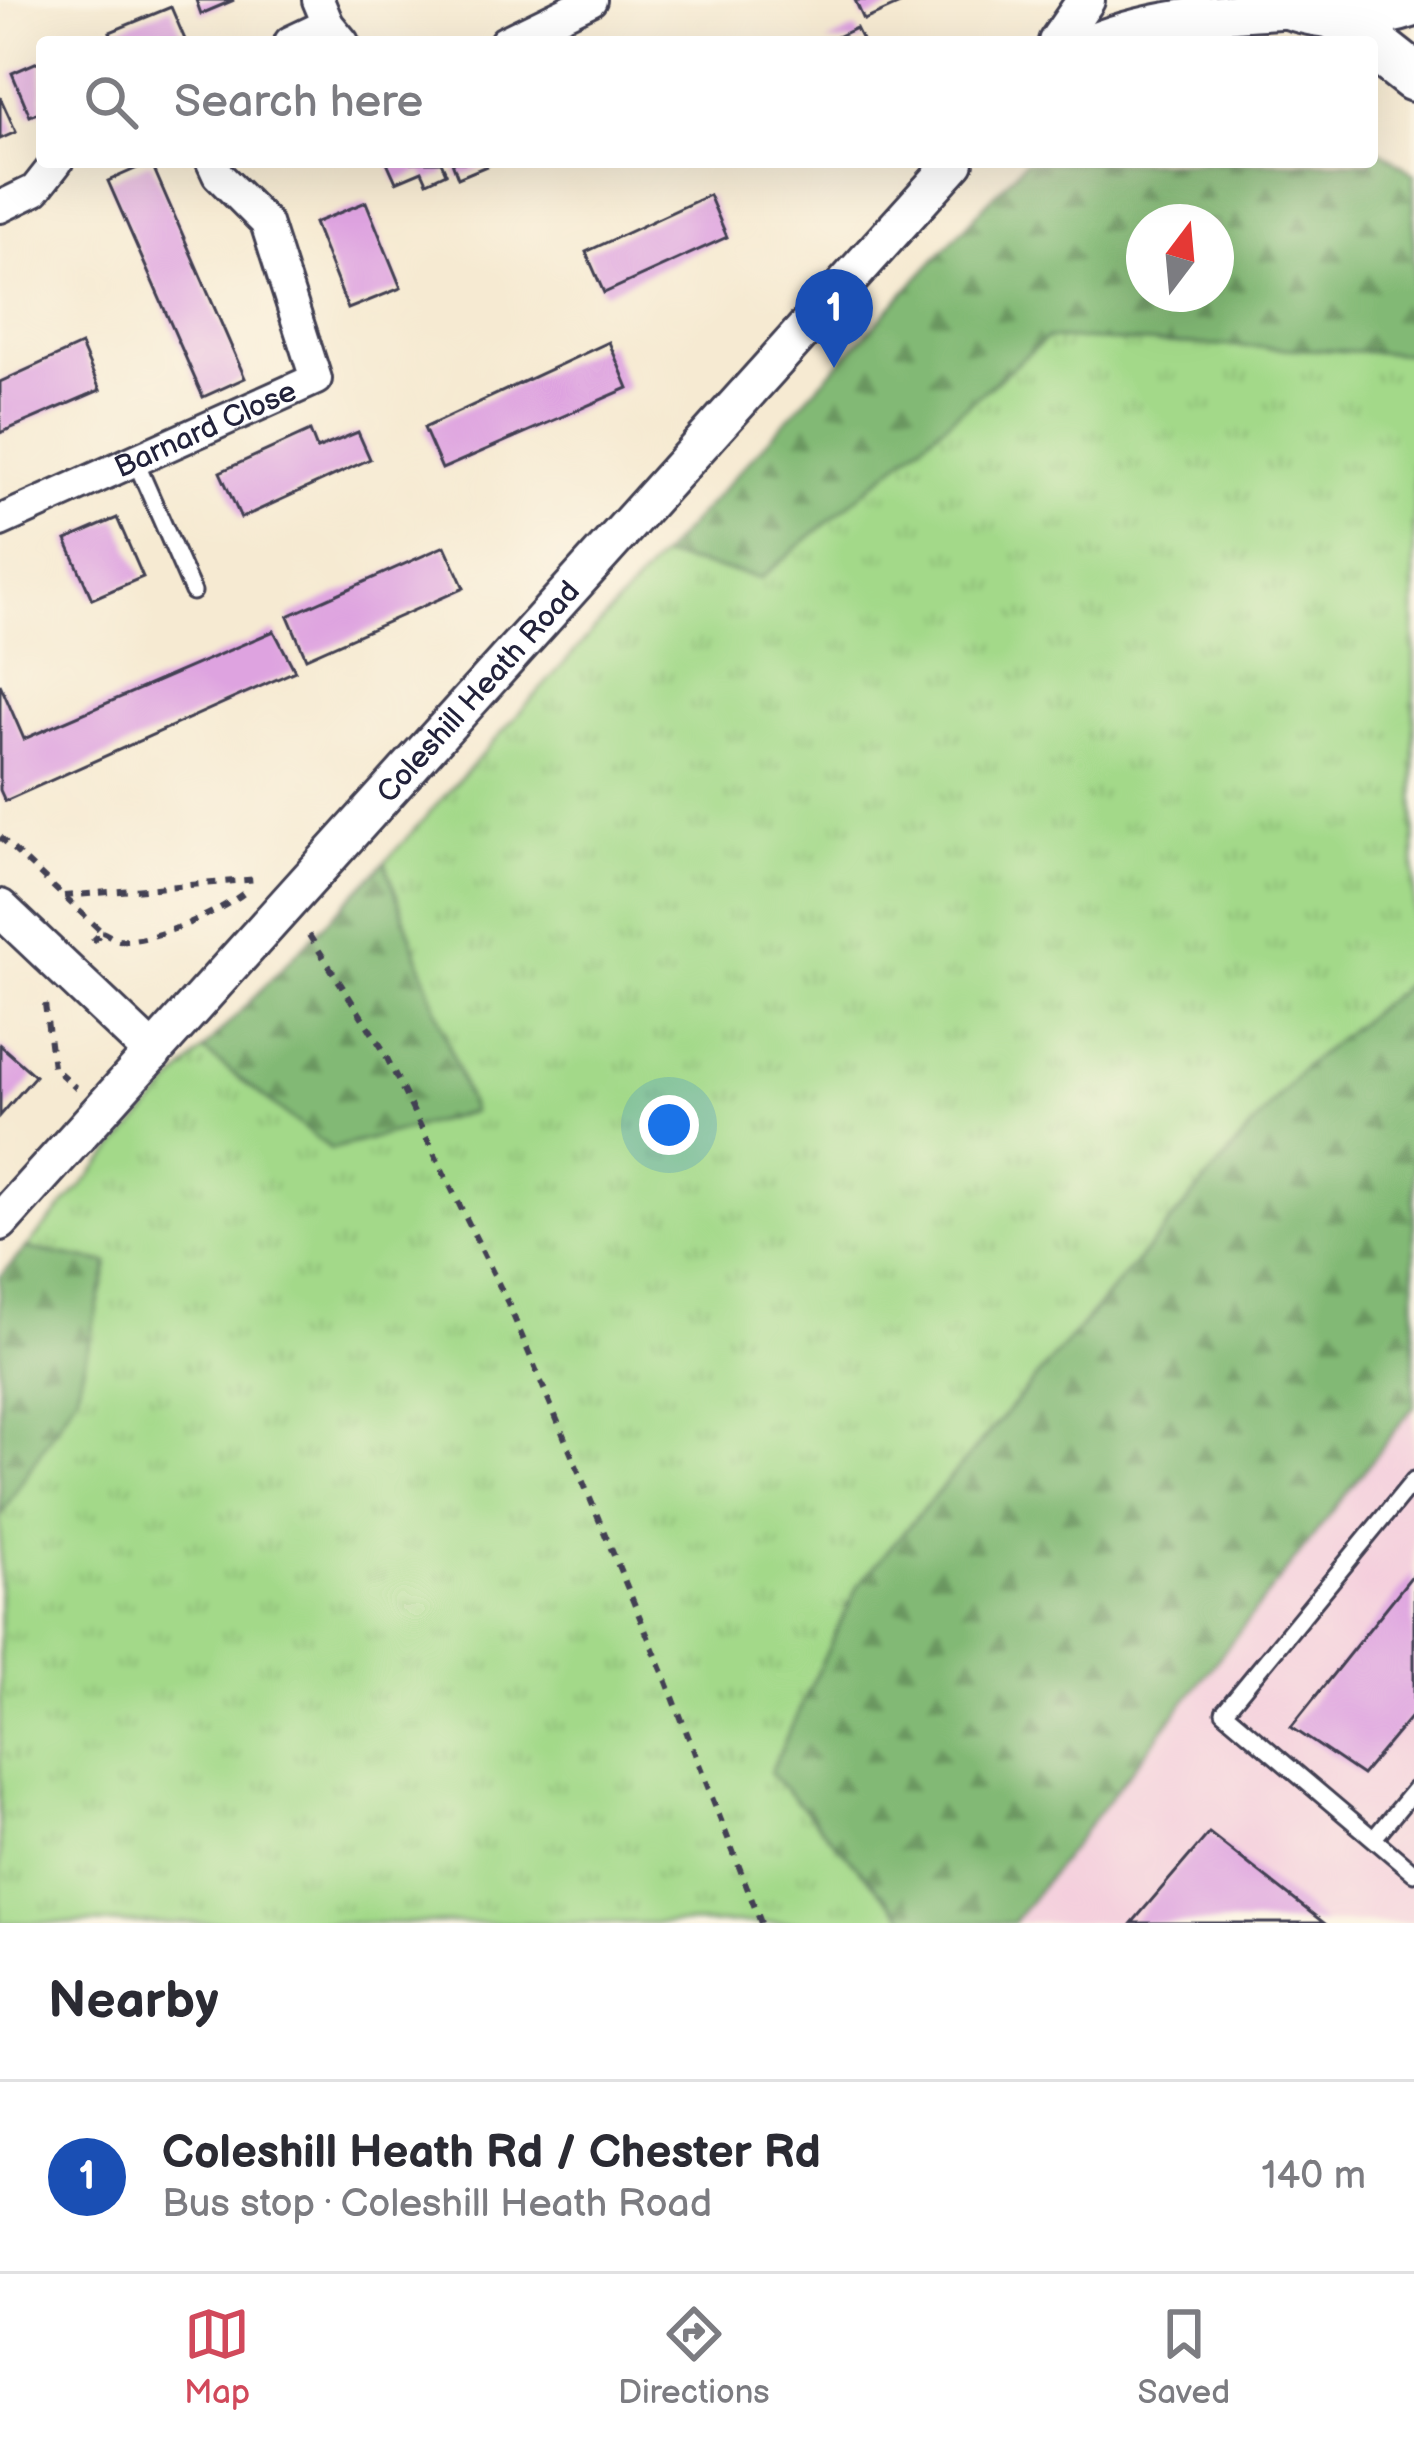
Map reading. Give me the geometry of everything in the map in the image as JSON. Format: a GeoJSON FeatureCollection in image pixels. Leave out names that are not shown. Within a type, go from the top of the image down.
{"type":"FeatureCollection","features":[{"type":"Feature","properties":{"kind":"highway"},"geometry":{"type":"LineString","coordinates":[[1304,8],[1389,11],[1414,2]]}},
{"type":"Feature","properties":{"kind":"highway"},"geometry":{"type":"LineString","coordinates":[[1304,8],[1349,36]]}},
{"type":"Feature","properties":{"kind":"highway"},"geometry":{"type":"LineString","coordinates":[[1378,54],[1414,77]]}},
{"type":"Feature","properties":{"kind":"street"},"geometry":{"type":"LineString","coordinates":[[517,36],[591,0]]}},
{"type":"Feature","properties":{"kind":"street"},"geometry":{"type":"LineString","coordinates":[[1062,36],[1086,0]]}},
{"type":"Feature","properties":{"kind":"street"},"geometry":{"type":"LineString","coordinates":[[1110,36],[1202,14],[1304,8]]}},
{"type":"Feature","properties":{"kind":"street"},"geometry":{"type":"LineString","coordinates":[[302,36],[330,22]]}},
{"type":"Feature","properties":{"kind":"street"},"geometry":{"type":"LineString","coordinates":[[0,207],[35,190],[52,168]]}},
{"type":"Feature","properties":{"kind":"street","name":"Barnard Close"},"geometry":{"type":"LineString","coordinates":[[0,520],[316,380],[266,223],[215,168]]}},
{"type":"Feature","properties":{"kind":"street","name":"Coleshill Heath Road"},"geometry":{"type":"LineString","coordinates":[[0,1222],[950,168]]}},
{"type":"Feature","properties":{"kind":"street"},"geometry":{"type":"LineString","coordinates":[[0,908],[153,1053]]}},
{"type":"Feature","properties":{"kind":"lane"},"geometry":{"type":"LineString","coordinates":[[135,460],[193,592]]}},
{"type":"Feature","properties":{"kind":"lane"},"geometry":{"type":"LineString","coordinates":[[1414,1480],[1224,1712],[1414,1874]]}},
{"type":"Feature","properties":{"kind":"lane"},"geometry":{"type":"LineString","coordinates":[[1374,1838],[1414,1790]]}},
{"type":"Feature","properties":{"kind":"path"},"geometry":{"type":"LineString","coordinates":[[0,836],[64,896],[262,879],[229,904],[161,933],[119,940],[102,932]]}},
{"type":"Feature","properties":{"kind":"path"},"geometry":{"type":"LineString","coordinates":[[289,904],[382,1048],[508,1303],[667,1682],[761,1923]]}},
{"type":"Feature","properties":{"kind":"path"},"geometry":{"type":"LineString","coordinates":[[44,1000],[53,1066],[101,1111]]}},
{"type":"Feature","properties":{"kind":"shaded area"},"geometry":{"type":"Polygon","coordinates":[[[1414,1406],[1414,1923],[1013,1923],[1414,1406]]]}},
{"type":"Feature","properties":{"kind":"green space"},"geometry":{"type":"Polygon","coordinates":[[[1378,149],[1414,174],[1414,354],[1047,338],[761,578],[661,556],[1019,168],[1378,168],[1378,149]]]}},
{"type":"Feature","properties":{"kind":"green space"},"geometry":{"type":"Polygon","coordinates":[[[1047,337],[1414,354],[1414,978],[1305,1066],[858,1585],[771,1772],[910,1923],[0,1923],[0,1516],[77,1393],[107,1263],[26,1248],[203,1050],[331,1149],[472,1112],[385,862],[661,556],[761,578],[1047,337]]]}},
{"type":"Feature","properties":{"kind":"green space"},"geometry":{"type":"Polygon","coordinates":[[[385,862],[472,1112],[331,1149],[203,1050],[385,862]]]}},
{"type":"Feature","properties":{"kind":"green space"},"geometry":{"type":"Polygon","coordinates":[[[1414,978],[1414,1406],[1013,1923],[910,1923],[770,1773],[858,1585],[1305,1066],[1414,978]]]}},
{"type":"Feature","properties":{"kind":"green space"},"geometry":{"type":"Polygon","coordinates":[[[26,1248],[108,1263],[77,1393],[0,1516],[0,1277],[26,1248]]]}},
{"type":"Feature","properties":{"kind":"building"},"geometry":{"type":"Polygon","coordinates":[[[196,0],[234,0],[201,14],[196,0]]]}},
{"type":"Feature","properties":{"kind":"building"},"geometry":{"type":"Polygon","coordinates":[[[855,0],[909,0],[864,20],[855,0]]]}},
{"type":"Feature","properties":{"kind":"building"},"geometry":{"type":"Polygon","coordinates":[[[171,7],[183,36],[112,36],[110,32],[171,7]]]}},
{"type":"Feature","properties":{"kind":"building"},"geometry":{"type":"Polygon","coordinates":[[[36,63],[36,114],[30,116],[12,73],[36,63]]]}},
{"type":"Feature","properties":{"kind":"building"},"geometry":{"type":"Polygon","coordinates":[[[0,97],[16,132],[0,139],[0,97]]]}},
{"type":"Feature","properties":{"kind":"building"},"geometry":{"type":"Polygon","coordinates":[[[137,168],[154,168],[245,378],[203,397],[108,181],[137,168]]]}},
{"type":"Feature","properties":{"kind":"building"},"geometry":{"type":"Polygon","coordinates":[[[390,168],[444,168],[446,173],[427,182],[422,171],[396,182],[390,168]]]}},
{"type":"Feature","properties":{"kind":"building"},"geometry":{"type":"Polygon","coordinates":[[[454,168],[482,168],[458,178],[454,168]]]}},
{"type":"Feature","properties":{"kind":"building"},"geometry":{"type":"Polygon","coordinates":[[[709,195],[727,237],[604,293],[586,252],[709,195]]]}},
{"type":"Feature","properties":{"kind":"building"},"geometry":{"type":"Polygon","coordinates":[[[366,202],[401,288],[348,309],[314,223],[366,202]]]}},
{"type":"Feature","properties":{"kind":"building"},"geometry":{"type":"Polygon","coordinates":[[[609,342],[628,388],[442,469],[424,428],[609,342]]]}},
{"type":"Feature","properties":{"kind":"building"},"geometry":{"type":"Polygon","coordinates":[[[81,345],[100,390],[0,433],[0,382],[81,345]]]}},
{"type":"Feature","properties":{"kind":"building"},"geometry":{"type":"Polygon","coordinates":[[[310,431],[317,449],[358,432],[370,459],[241,518],[220,472],[310,431]]]}},
{"type":"Feature","properties":{"kind":"building"},"geometry":{"type":"Polygon","coordinates":[[[117,518],[143,577],[92,599],[66,540],[117,518]]]}},
{"type":"Feature","properties":{"kind":"building"},"geometry":{"type":"Polygon","coordinates":[[[445,546],[464,588],[306,658],[288,616],[445,546]]]}},
{"type":"Feature","properties":{"kind":"building"},"geometry":{"type":"Polygon","coordinates":[[[274,631],[295,671],[5,801],[0,790],[0,684],[24,739],[274,631]]]}},
{"type":"Feature","properties":{"kind":"building"},"geometry":{"type":"Polygon","coordinates":[[[0,1045],[35,1076],[0,1116],[0,1045]]]}},
{"type":"Feature","properties":{"kind":"building"},"geometry":{"type":"Polygon","coordinates":[[[1414,1573],[1414,1713],[1362,1775],[1291,1727],[1414,1573]]]}},
{"type":"Feature","properties":{"kind":"building"},"geometry":{"type":"Polygon","coordinates":[[[1209,1833],[1324,1923],[1132,1923],[1209,1833]]]}},
{"type":"Feature","properties":{"kind":"place","name":"Coleshill Heath Rd / Chester Rd"},"geometry":{"type":"Point","coordinates":[834,368]}}]}
